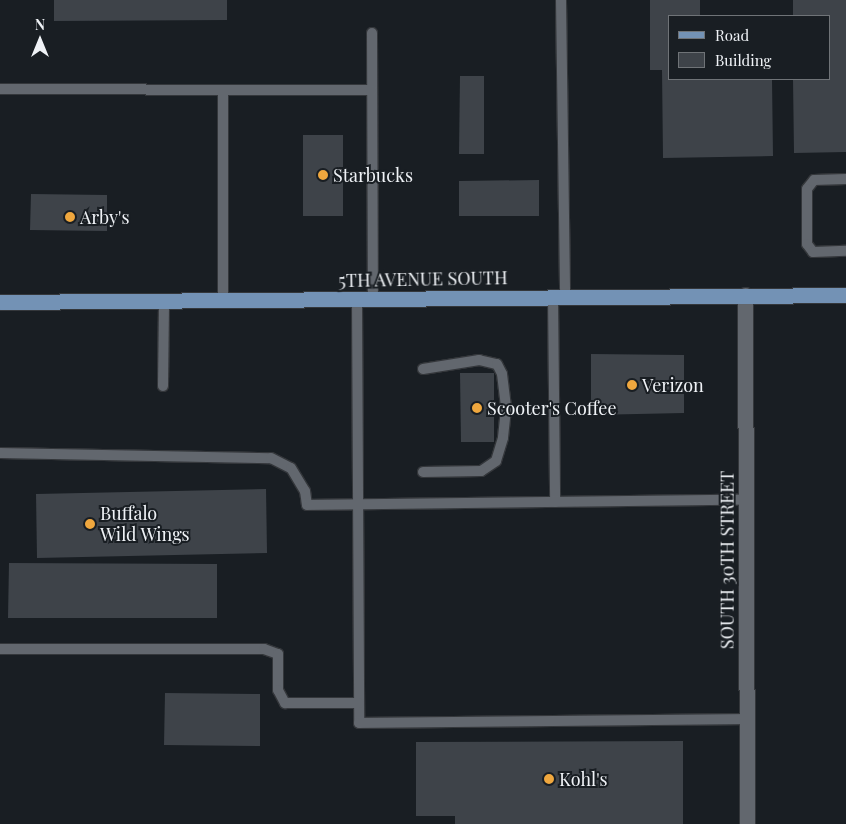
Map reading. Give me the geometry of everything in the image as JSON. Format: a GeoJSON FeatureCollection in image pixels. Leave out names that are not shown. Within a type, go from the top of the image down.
{"type":"FeatureCollection","features":[{"type":"Feature","properties":{"kind":"main road","name":"5TH AVENUE SOUTH"},"geometry":{"type":"LineString","coordinates":[[0,302],[846,295]]}},
{"type":"Feature","properties":{"kind":"street","name":"SOUTH 30TH STREET"},"geometry":{"type":"LineString","coordinates":[[745,295],[747,824]]}},
{"type":"Feature","properties":{"kind":"lane"},"geometry":{"type":"LineString","coordinates":[[555,502],[559,297],[561,0]]}},
{"type":"Feature","properties":{"kind":"lane"},"geometry":{"type":"LineString","coordinates":[[372,33],[373,299]]}},
{"type":"Feature","properties":{"kind":"lane"},"geometry":{"type":"LineString","coordinates":[[0,89],[372,90]]}},
{"type":"Feature","properties":{"kind":"lane"},"geometry":{"type":"LineString","coordinates":[[223,90],[223,300]]}},
{"type":"Feature","properties":{"kind":"lane"},"geometry":{"type":"LineString","coordinates":[[846,179],[814,180],[807,189],[807,244],[813,252],[846,252]]}},
{"type":"Feature","properties":{"kind":"lane"},"geometry":{"type":"LineString","coordinates":[[358,299],[360,723],[747,719]]}},
{"type":"Feature","properties":{"kind":"lane"},"geometry":{"type":"LineString","coordinates":[[163,386],[164,301]]}},
{"type":"Feature","properties":{"kind":"lane"},"geometry":{"type":"LineString","coordinates":[[423,369],[479,360],[497,364],[502,374],[506,409],[504,438],[496,461],[481,471],[423,472]]}},
{"type":"Feature","properties":{"kind":"lane"},"geometry":{"type":"LineString","coordinates":[[0,453],[271,458],[291,468],[305,491],[307,505],[746,500]]}},
{"type":"Feature","properties":{"kind":"lane"},"geometry":{"type":"LineString","coordinates":[[0,649],[264,649],[278,654],[278,690],[285,703],[360,703]]}},
{"type":"Feature","properties":{"kind":"building"},"geometry":{"type":"Polygon","coordinates":[[[54,0],[227,0],[227,20],[54,21],[54,0]]]}},
{"type":"Feature","properties":{"kind":"building"},"geometry":{"type":"Polygon","coordinates":[[[650,0],[700,0],[700,15],[668,15],[668,80],[772,80],[773,156],[663,158],[662,70],[650,70],[650,0]]]}},
{"type":"Feature","properties":{"kind":"building"},"geometry":{"type":"Polygon","coordinates":[[[793,0],[846,0],[846,152],[794,153],[793,80],[831,80],[831,15],[793,15],[793,0]]]}},
{"type":"Feature","properties":{"kind":"building"},"geometry":{"type":"Polygon","coordinates":[[[460,76],[484,76],[484,154],[459,154],[460,76]]]}},
{"type":"Feature","properties":{"kind":"building","name":"Starbucks"},"geometry":{"type":"Polygon","coordinates":[[[303,135],[343,135],[343,216],[303,216],[303,135]]]}},
{"type":"Feature","properties":{"kind":"building"},"geometry":{"type":"Polygon","coordinates":[[[539,180],[539,216],[459,216],[459,181],[539,180]]]}},
{"type":"Feature","properties":{"kind":"building"},"geometry":{"type":"Polygon","coordinates":[[[31,194],[107,195],[107,231],[30,230],[31,194]]]}},
{"type":"Feature","properties":{"kind":"building"},"geometry":{"type":"Polygon","coordinates":[[[591,354],[684,355],[684,413],[591,415],[591,354]]]}},
{"type":"Feature","properties":{"kind":"building","name":"Scooter's Coffee"},"geometry":{"type":"Polygon","coordinates":[[[460,373],[494,373],[494,442],[461,442],[460,373]]]}},
{"type":"Feature","properties":{"kind":"building"},"geometry":{"type":"Polygon","coordinates":[[[266,489],[267,553],[37,558],[36,494],[266,489]]]}},
{"type":"Feature","properties":{"kind":"building"},"geometry":{"type":"Polygon","coordinates":[[[9,563],[217,564],[217,618],[8,618],[9,563]]]}},
{"type":"Feature","properties":{"kind":"building"},"geometry":{"type":"Polygon","coordinates":[[[165,693],[260,694],[260,746],[164,745],[165,693]]]}},
{"type":"Feature","properties":{"kind":"building","name":"Kohl's"},"geometry":{"type":"Polygon","coordinates":[[[683,741],[683,824],[455,824],[455,816],[416,816],[416,742],[683,741]]]}},
{"type":"Feature","properties":{"kind":"place","name":"Starbucks"},"geometry":{"type":"Point","coordinates":[323,175]}},
{"type":"Feature","properties":{"kind":"place","name":"Arby's"},"geometry":{"type":"Point","coordinates":[70,217]}},
{"type":"Feature","properties":{"kind":"place","name":"Verizon"},"geometry":{"type":"Point","coordinates":[632,385]}},
{"type":"Feature","properties":{"kind":"place","name":"Scooter's Coffee"},"geometry":{"type":"Point","coordinates":[477,408]}},
{"type":"Feature","properties":{"kind":"place","name":"Buffalo Wild Wings"},"geometry":{"type":"Point","coordinates":[90,524]}},
{"type":"Feature","properties":{"kind":"place","name":"Kohl's"},"geometry":{"type":"Point","coordinates":[549,779]}}]}
